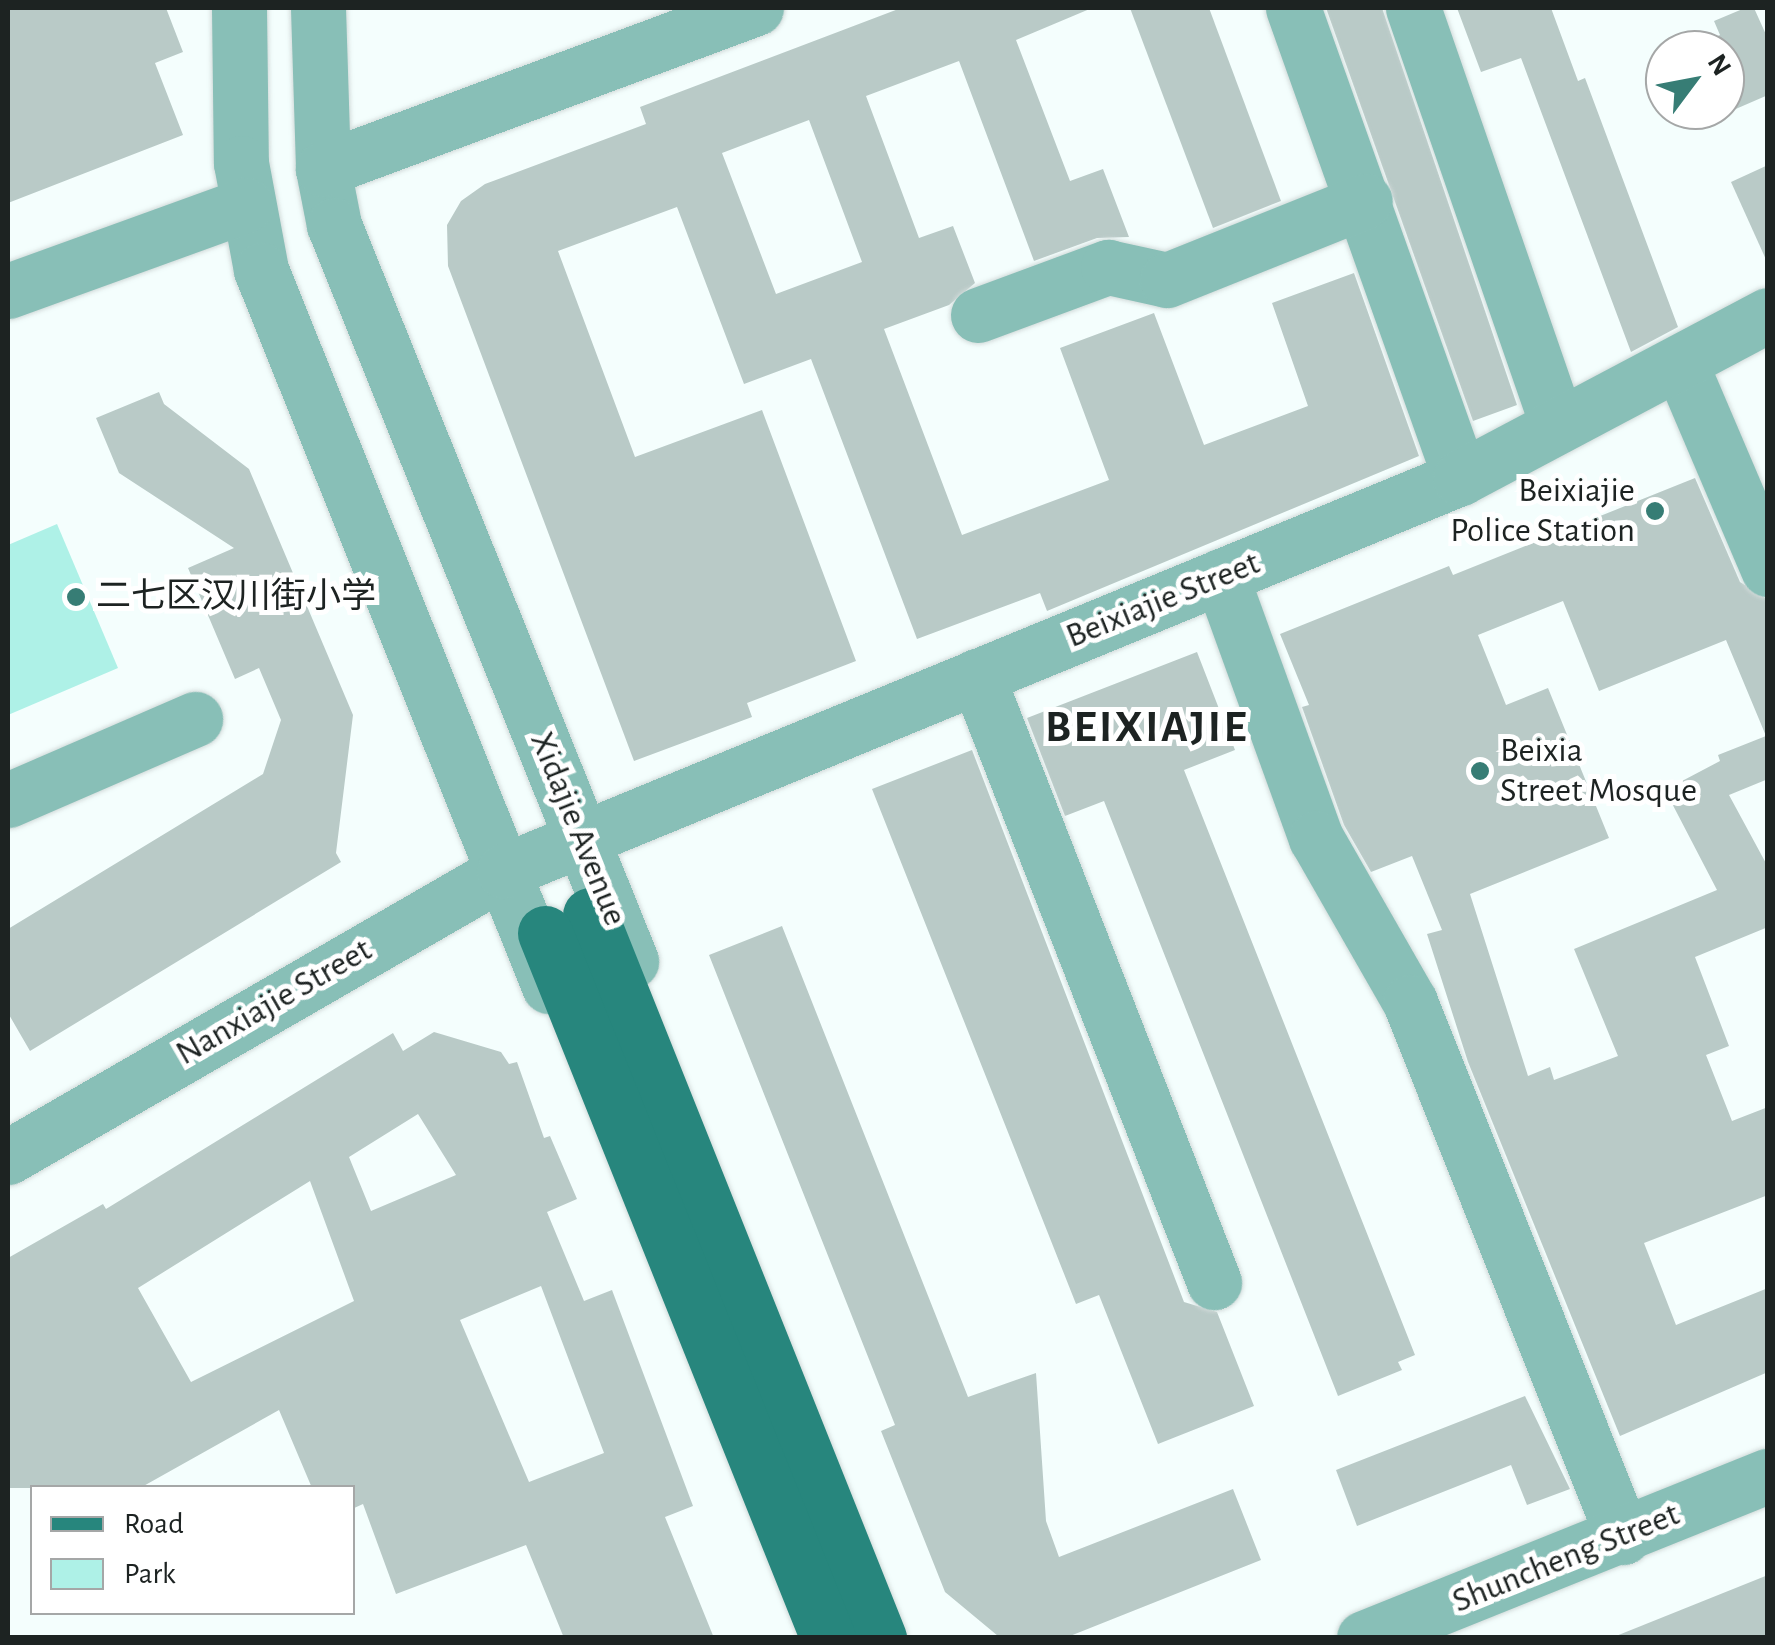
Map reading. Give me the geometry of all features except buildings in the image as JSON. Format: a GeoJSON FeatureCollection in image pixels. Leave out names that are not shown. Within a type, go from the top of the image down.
{"type":"FeatureCollection","features":[{"type":"Feature","properties":{"kind":"main road","name":"Xidajie Avenue"},"geometry":{"type":"LineString","coordinates":[[828,1638],[568,924],[879,1638]]}},
{"type":"Feature","properties":{"kind":"street","name":"Xidajie Avenue"},"geometry":{"type":"LineString","coordinates":[[239,8],[246,205],[261,270],[544,855],[901,1638]]}},
{"type":"Feature","properties":{"kind":"street","name":"Xidajie Avenue"},"geometry":{"type":"LineString","coordinates":[[318,8],[322,169],[334,225],[804,1638]]}},
{"type":"Feature","properties":{"kind":"street"},"geometry":{"type":"LineString","coordinates":[[322,169],[756,8]]}},
{"type":"Feature","properties":{"kind":"street"},"geometry":{"type":"LineString","coordinates":[[1292,8],[1365,201],[1460,478]]}},
{"type":"Feature","properties":{"kind":"street"},"geometry":{"type":"LineString","coordinates":[[1412,8],[1557,424]]}},
{"type":"Feature","properties":{"kind":"street"},"geometry":{"type":"LineString","coordinates":[[978,315],[1108,268],[1166,280],[1365,201]]}},
{"type":"Feature","properties":{"kind":"street"},"geometry":{"type":"LineString","coordinates":[[8,291],[246,205]]}},
{"type":"Feature","properties":{"kind":"street","name":"Beixiajie Street"},"geometry":{"type":"LineString","coordinates":[[544,855],[1460,478],[1557,424],[1680,365],[1768,315]]}},
{"type":"Feature","properties":{"kind":"street"},"geometry":{"type":"LineString","coordinates":[[1680,365],[1768,569]]}},
{"type":"Feature","properties":{"kind":"street"},"geometry":{"type":"LineString","coordinates":[[1221,576],[1316,838],[1410,1002],[1623,1537]]}},
{"type":"Feature","properties":{"kind":"street"},"geometry":{"type":"LineString","coordinates":[[977,676],[1214,1282]]}},
{"type":"Feature","properties":{"kind":"street"},"geometry":{"type":"LineString","coordinates":[[8,800],[196,718]]}},
{"type":"Feature","properties":{"kind":"street","name":"Nanxiajie Street"},"geometry":{"type":"LineString","coordinates":[[8,1156],[544,855]]}},
{"type":"Feature","properties":{"kind":"street","name":"Shuncheng Street"},"geometry":{"type":"LineString","coordinates":[[1364,1638],[1768,1476]]}},
{"type":"Feature","properties":{"kind":"green space"},"geometry":{"type":"Polygon","coordinates":[[[57,524],[118,668],[8,715],[8,545],[57,524]]]}},
{"type":"Feature","properties":{"kind":"place","name":"Beixiajie Police Station"},"geometry":{"type":"Point","coordinates":[1655,511]}},
{"type":"Feature","properties":{"kind":"place","name":"二七区汉川街小学"},"geometry":{"type":"Point","coordinates":[76,597]}},
{"type":"Feature","properties":{"kind":"place","name":"Beixia Street Mosque"},"geometry":{"type":"Point","coordinates":[1480,771]}},
{"type":"Feature","properties":{"kind":"district","name":"BEIXIAJIE"},"geometry":{"type":"Point","coordinates":[1147,728]}}]}
